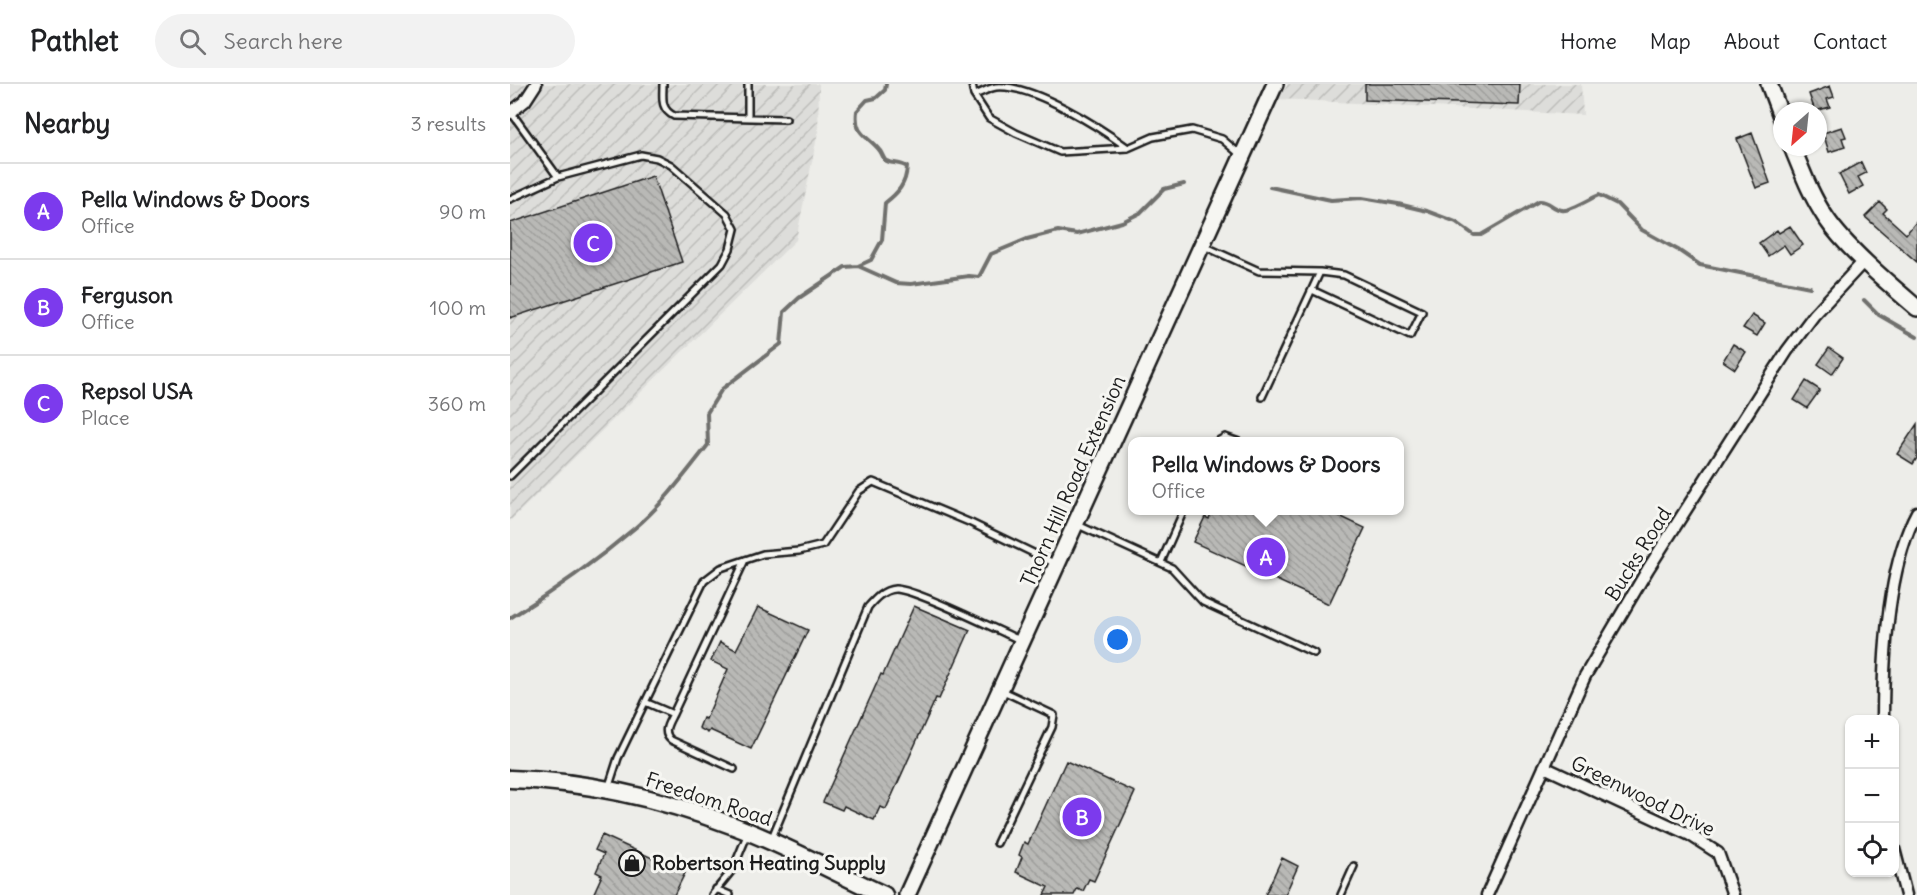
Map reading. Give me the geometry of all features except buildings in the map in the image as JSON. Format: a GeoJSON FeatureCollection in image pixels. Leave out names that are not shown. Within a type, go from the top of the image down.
{"type":"FeatureCollection","features":[{"type":"Feature","properties":{"kind":"main road","name":"Freedom Road"},"geometry":{"type":"LineString","coordinates":[[510,779],[608,790],[684,809],[770,841],[884,895]]}},
{"type":"Feature","properties":{"kind":"street"},"geometry":{"type":"LineString","coordinates":[[511,113],[525,101],[536,84]]}},
{"type":"Feature","properties":{"kind":"street","name":"Thorn Hill Road Extension"},"geometry":{"type":"LineString","coordinates":[[907,895],[1024,642],[1275,84]]}},
{"type":"Feature","properties":{"kind":"street"},"geometry":{"type":"LineString","coordinates":[[1769,84],[1776,102]]}},
{"type":"Feature","properties":{"kind":"street"},"geometry":{"type":"LineString","coordinates":[[1796,156],[1806,183],[1826,218],[1865,260],[1917,308]]}},
{"type":"Feature","properties":{"kind":"street","name":"Bucks Road"},"geometry":{"type":"LineString","coordinates":[[1487,895],[1585,676],[1648,569],[1797,337],[1814,315],[1865,260]]}},
{"type":"Feature","properties":{"kind":"street"},"geometry":{"type":"LineString","coordinates":[[1883,715],[1883,684],[1894,584],[1917,512]]}},
{"type":"Feature","properties":{"kind":"street","name":"Greenwood Drive"},"geometry":{"type":"LineString","coordinates":[[1544,767],[1690,835],[1718,853],[1733,895]]}},
{"type":"Feature","properties":{"kind":"street"},"geometry":{"type":"LineString","coordinates":[[1899,868],[1906,895]]}},
{"type":"Feature","properties":{"kind":"lane"},"geometry":{"type":"LineString","coordinates":[[663,84],[663,106],[666,112],[674,116],[786,119]]}},
{"type":"Feature","properties":{"kind":"lane"},"geometry":{"type":"LineString","coordinates":[[748,84],[748,118]]}},
{"type":"Feature","properties":{"kind":"lane"},"geometry":{"type":"LineString","coordinates":[[972,84],[974,95],[989,118],[1016,133],[1060,152],[1128,148],[1153,137],[1192,130],[1222,139],[1243,156]]}},
{"type":"Feature","properties":{"kind":"lane"},"geometry":{"type":"LineString","coordinates":[[974,95],[996,87],[1030,92],[1105,131],[1128,148]]}},
{"type":"Feature","properties":{"kind":"lane"},"geometry":{"type":"LineString","coordinates":[[511,113],[558,177]]}},
{"type":"Feature","properties":{"kind":"lane"},"geometry":{"type":"LineString","coordinates":[[510,199],[558,177],[641,155],[657,158],[672,165],[727,214],[735,229],[730,249],[722,264],[510,476]]}},
{"type":"Feature","properties":{"kind":"lane"},"geometry":{"type":"LineString","coordinates":[[1203,245],[1259,271],[1320,272],[1344,275],[1422,312],[1410,336],[1312,290]]}},
{"type":"Feature","properties":{"kind":"lane"},"geometry":{"type":"LineString","coordinates":[[1262,397],[1320,272]]}},
{"type":"Feature","properties":{"kind":"lane"},"geometry":{"type":"LineString","coordinates":[[608,790],[618,758],[704,580],[721,568],[763,554],[799,551],[823,545],[859,491],[873,482],[971,523],[1058,565]]}},
{"type":"Feature","properties":{"kind":"lane"},"geometry":{"type":"LineString","coordinates":[[1161,562],[1182,515]]}},
{"type":"Feature","properties":{"kind":"lane"},"geometry":{"type":"LineString","coordinates":[[1077,524],[1172,568],[1196,597],[1203,602],[1314,653]]}},
{"type":"Feature","properties":{"kind":"lane"},"geometry":{"type":"LineString","coordinates":[[734,769],[671,740],[666,731],[745,560]]}},
{"type":"Feature","properties":{"kind":"lane"},"geometry":{"type":"LineString","coordinates":[[770,841],[868,607],[879,595],[896,589],[915,594],[1024,642]]}},
{"type":"Feature","properties":{"kind":"lane"},"geometry":{"type":"LineString","coordinates":[[997,843],[1052,727],[1054,715],[1001,690]]}},
{"type":"Feature","properties":{"kind":"lane"},"geometry":{"type":"LineString","coordinates":[[645,702],[673,714]]}},
{"type":"Feature","properties":{"kind":"lane"},"geometry":{"type":"LineString","coordinates":[[712,895],[733,869],[748,832]]}},
{"type":"Feature","properties":{"kind":"lane"},"geometry":{"type":"LineString","coordinates":[[1341,895],[1354,866]]}},
{"type":"Feature","properties":{"kind":"lane"},"geometry":{"type":"LineString","coordinates":[[716,889],[730,895]]}},
{"type":"Feature","properties":{"kind":"shaded area"},"geometry":{"type":"Polygon","coordinates":[[[510,84],[819,84],[818,132],[796,240],[510,521],[510,84]]]}},
{"type":"Feature","properties":{"kind":"shaded area"},"geometry":{"type":"Polygon","coordinates":[[[1288,84],[1581,84],[1583,115],[1279,99],[1288,84]]]}},
{"type":"Feature","properties":{"kind":"waterway"},"geometry":{"type":"LineString","coordinates":[[510,618],[590,564],[646,518],[674,488],[708,445],[707,413],[722,389],[781,344],[784,312],[799,298],[845,267],[858,266],[871,260],[882,240],[885,203],[900,188],[907,167],[885,160],[858,126],[857,111],[867,100],[876,98],[885,90],[886,84]]}},
{"type":"Feature","properties":{"kind":"waterway"},"geometry":{"type":"LineString","coordinates":[[858,266],[896,283],[911,284],[969,276],[979,277],[991,254],[1027,239],[1058,231],[1077,234],[1122,222],[1140,213],[1164,189],[1184,184]]}},
{"type":"Feature","properties":{"kind":"waterway"},"geometry":{"type":"LineString","coordinates":[[1270,187],[1331,200],[1362,198],[1398,204],[1427,211],[1456,222],[1474,235],[1481,235],[1539,201],[1565,210],[1599,195],[1617,204],[1642,230],[1700,265],[1810,287]]}},
{"type":"Feature","properties":{"kind":"waterway"},"geometry":{"type":"LineString","coordinates":[[1864,300],[1879,315],[1917,337]]}},
{"type":"Feature","properties":{"kind":"place","name":"Repsol USA"},"geometry":{"type":"Point","coordinates":[593,243]}},
{"type":"Feature","properties":{"kind":"place","name":"Pella Windows & Doors"},"geometry":{"type":"Point","coordinates":[1266,557]}},
{"type":"Feature","properties":{"kind":"place","name":"Ferguson"},"geometry":{"type":"Point","coordinates":[1082,817]}},
{"type":"Feature","properties":{"kind":"place","name":"Robertson Heating Supply"},"geometry":{"type":"Point","coordinates":[632,863]}}]}
